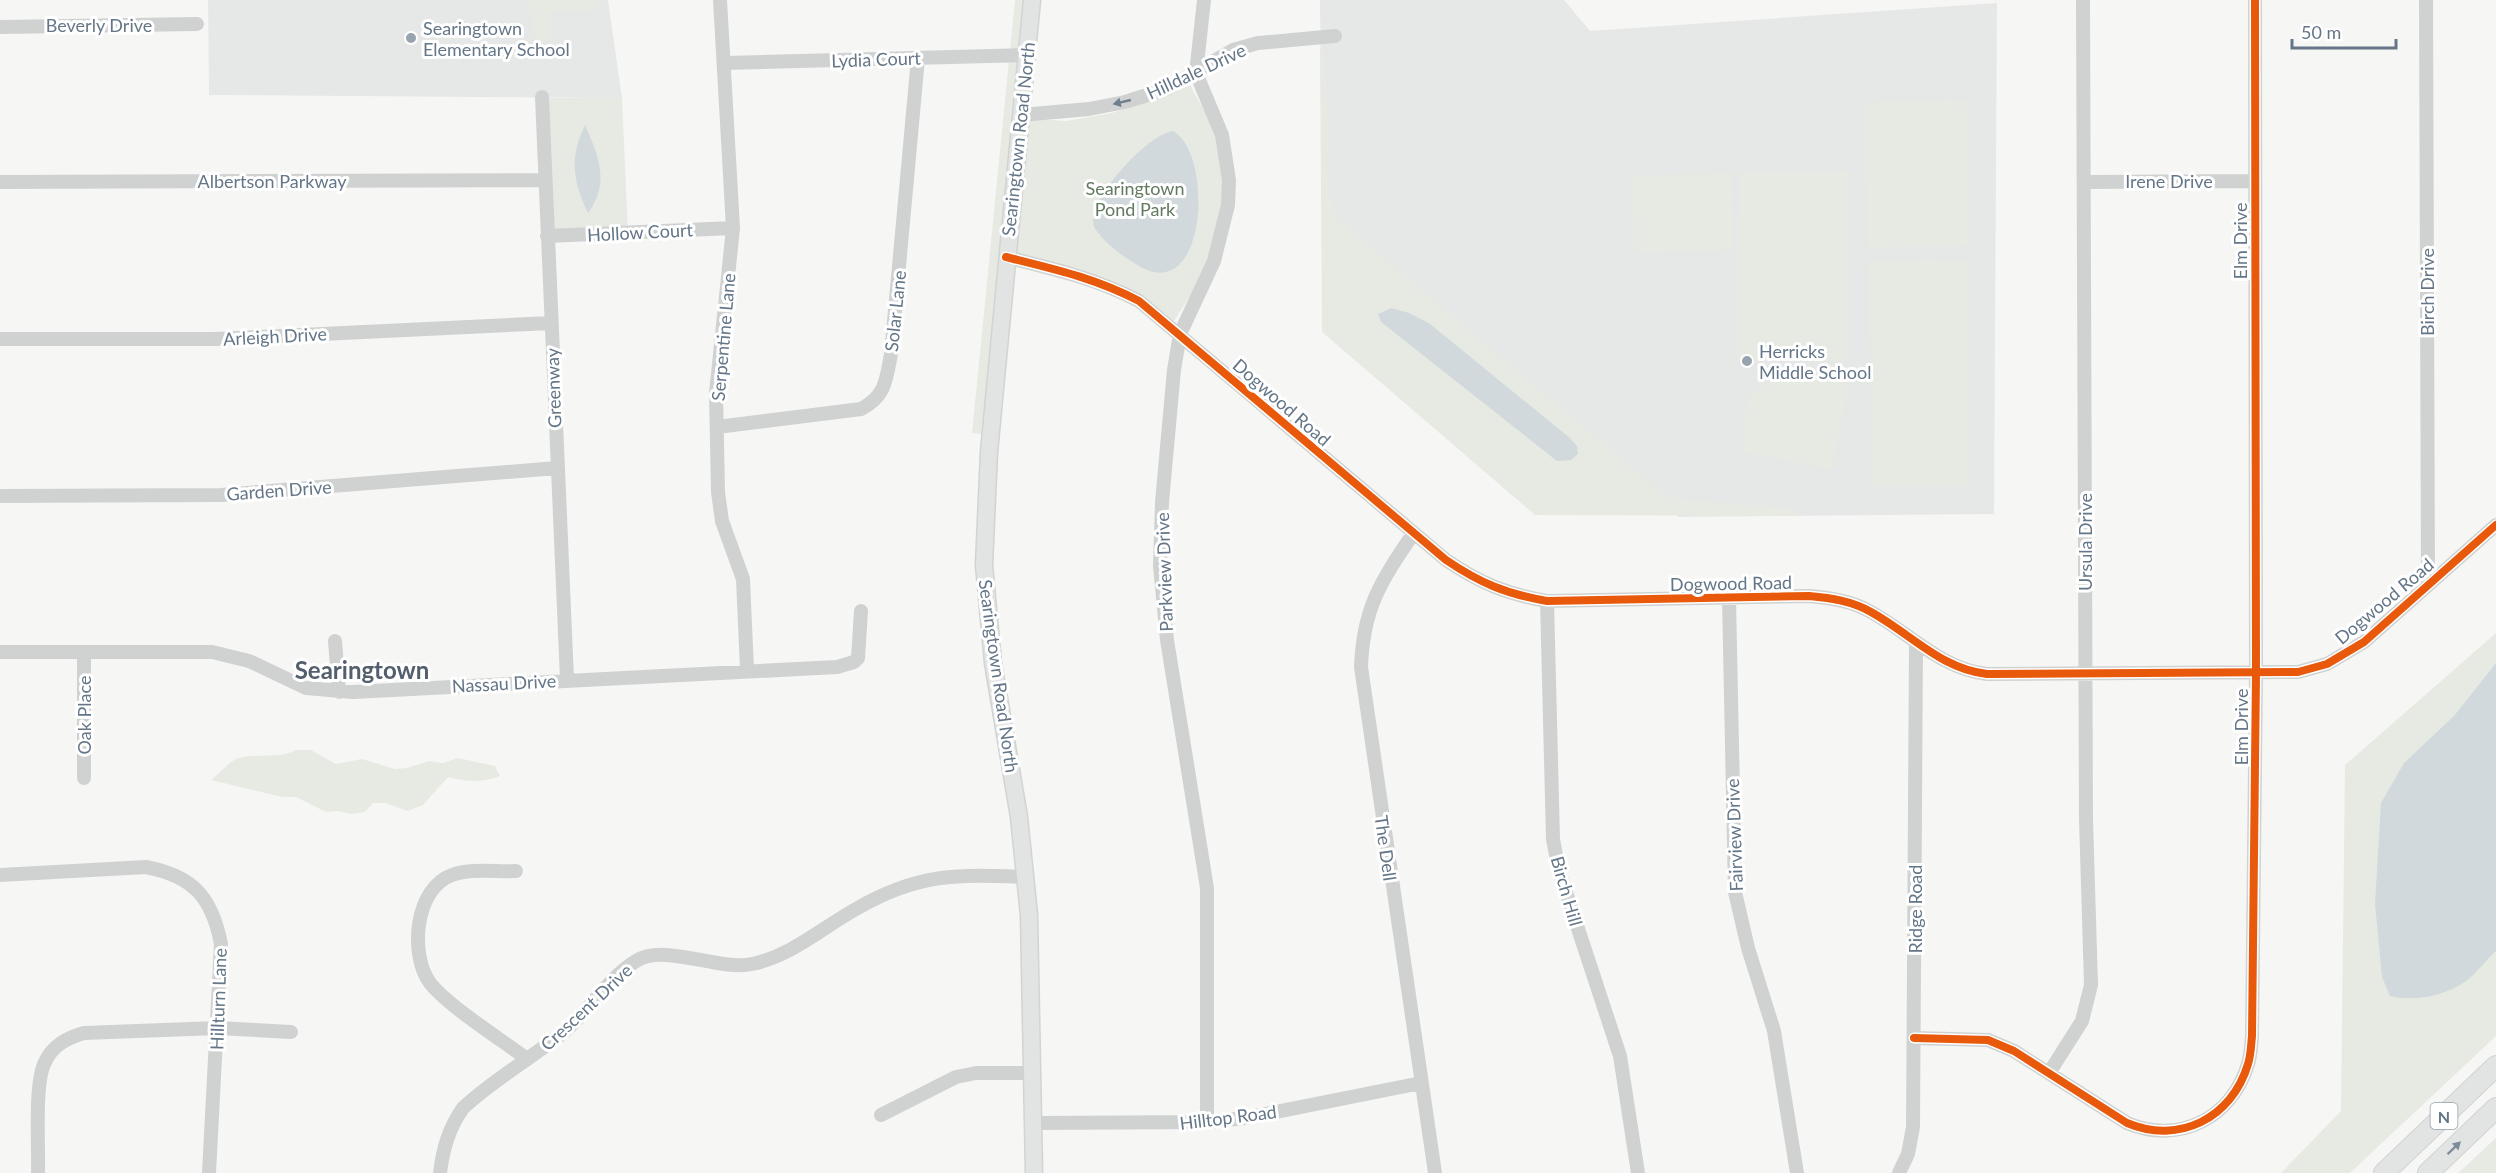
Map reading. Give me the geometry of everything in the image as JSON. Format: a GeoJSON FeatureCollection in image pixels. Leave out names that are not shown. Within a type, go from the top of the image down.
{"type":"FeatureCollection","features":[{"type":"Feature","properties":{"kind":"highway","name":"N"},"geometry":{"type":"LineString","coordinates":[[2384,1173],[2496,1066]]}},
{"type":"Feature","properties":{"kind":"highway","name":"N"},"geometry":{"type":"LineString","coordinates":[[2428,1173],[2496,1108]]}},
{"type":"Feature","properties":{"kind":"main road","name":"Searingtown Road North"},"geometry":{"type":"LineString","coordinates":[[1032,0],[988,452],[984,565],[993,663],[1026,877],[1032,952],[1034,1173]]}},
{"type":"Feature","properties":{"kind":"street","name":"Serpentine Lane"},"geometry":{"type":"LineString","coordinates":[[720,0],[726,63],[733,228],[717,386],[718,492],[722,521],[739,566],[745,596],[747,670]]}},
{"type":"Feature","properties":{"kind":"street","name":"Parkview Drive"},"geometry":{"type":"LineString","coordinates":[[1204,0],[1196,73],[1222,135],[1228,169],[1228,205],[1214,261],[1180,334],[1174,370],[1162,502],[1160,566],[1167,640],[1207,888],[1207,1122]]}},
{"type":"Feature","properties":{"kind":"street","name":"Ursula Drive"},"geometry":{"type":"LineString","coordinates":[[2049,1073],[2082,1021],[2091,985],[2085,675],[2083,0]]}},
{"type":"Feature","properties":{"kind":"street","name":"Elm Drive"},"geometry":{"type":"LineString","coordinates":[[1914,1038],[1988,1040],[2014,1051],[2127,1123],[2166,1133],[2185,1130],[2207,1119],[2222,1107],[2242,1078],[2249,1062],[2252,1036],[2256,674],[2255,0]]}},
{"type":"Feature","properties":{"kind":"street","name":"Birch Drive"},"geometry":{"type":"LineString","coordinates":[[2426,0],[2428,584]]}},
{"type":"Feature","properties":{"kind":"street","name":"Beverly Drive"},"geometry":{"type":"LineString","coordinates":[[0,27],[197,24]]}},
{"type":"Feature","properties":{"kind":"street","name":"Hilldale Drive"},"geometry":{"type":"LineString","coordinates":[[1021,115],[1089,109],[1125,102],[1166,89],[1233,50],[1258,43],[1335,36]]}},
{"type":"Feature","properties":{"kind":"street","name":"Lydia Court"},"geometry":{"type":"LineString","coordinates":[[726,63],[1027,55]]}},
{"type":"Feature","properties":{"kind":"street","name":"Solar Lane"},"geometry":{"type":"LineString","coordinates":[[717,427],[861,408],[874,402],[885,386],[891,354],[918,58]]}},
{"type":"Feature","properties":{"kind":"street","name":"Greenway"},"geometry":{"type":"LineString","coordinates":[[542,98],[567,679]]}},
{"type":"Feature","properties":{"kind":"street","name":"Albertson Parkway"},"geometry":{"type":"LineString","coordinates":[[0,182],[545,180]]}},
{"type":"Feature","properties":{"kind":"street","name":"Irene Drive"},"geometry":{"type":"LineString","coordinates":[[2084,182],[2255,181]]}},
{"type":"Feature","properties":{"kind":"street","name":"Hollow Court"},"geometry":{"type":"LineString","coordinates":[[547,236],[733,228]]}},
{"type":"Feature","properties":{"kind":"street","name":"Dogwood Road"},"geometry":{"type":"LineString","coordinates":[[1006,257],[1105,283],[1139,301],[1413,534],[1477,581],[1512,595],[1547,601],[1809,596],[1851,603],[1871,611],[1916,643],[1954,666],[1977,673],[2085,675],[2298,672],[2344,656],[2364,642],[2496,525]]}},
{"type":"Feature","properties":{"kind":"street","name":"Arleigh Drive"},"geometry":{"type":"LineString","coordinates":[[0,339],[215,339],[550,324]]}},
{"type":"Feature","properties":{"kind":"street","name":"Garden Drive"},"geometry":{"type":"LineString","coordinates":[[0,496],[221,495],[557,468]]}},
{"type":"Feature","properties":{"kind":"street","name":"The Dell"},"geometry":{"type":"LineString","coordinates":[[1413,534],[1382,579],[1370,607],[1362,646],[1361,667],[1435,1173]]}},
{"type":"Feature","properties":{"kind":"street","name":"Fairview Drive"},"geometry":{"type":"LineString","coordinates":[[1729,598],[1735,892],[1748,948],[1774,1031],[1797,1173]]}},
{"type":"Feature","properties":{"kind":"street","name":"Birch Hill"},"geometry":{"type":"LineString","coordinates":[[1547,601],[1553,839],[1559,872],[1620,1056],[1638,1173]]}},
{"type":"Feature","properties":{"kind":"street","name":"Nassau Drive"},"geometry":{"type":"LineString","coordinates":[[0,652],[212,652],[249,661],[306,688],[339,692],[837,667],[854,662],[861,651],[861,611]]}},
{"type":"Feature","properties":{"kind":"street"},"geometry":{"type":"LineString","coordinates":[[335,641],[339,692]]}},
{"type":"Feature","properties":{"kind":"street","name":"Ridge Road"},"geometry":{"type":"LineString","coordinates":[[1899,1173],[1908,1154],[1913,1127],[1916,643]]}},
{"type":"Feature","properties":{"kind":"street","name":"Oak Place"},"geometry":{"type":"LineString","coordinates":[[84,652],[84,778]]}},
{"type":"Feature","properties":{"kind":"street","name":"Hillturn Lane"},"geometry":{"type":"LineString","coordinates":[[0,875],[146,867],[168,872],[184,879],[204,896],[217,923],[221,944],[209,1173]]}},
{"type":"Feature","properties":{"kind":"street"},"geometry":{"type":"LineString","coordinates":[[516,871],[454,874],[442,880],[429,893],[424,905],[419,935],[421,963],[431,984],[527,1059]]}},
{"type":"Feature","properties":{"kind":"street","name":"Crescent Drive"},"geometry":{"type":"LineString","coordinates":[[440,1173],[443,1150],[449,1132],[463,1108],[566,1030],[613,979],[637,960],[661,955],[723,965],[753,964],[788,951],[856,909],[914,883],[930,878],[966,874],[1026,877]]}},
{"type":"Feature","properties":{"kind":"street"},"geometry":{"type":"LineString","coordinates":[[38,1173],[40,1082],[44,1062],[58,1044],[68,1038],[84,1033],[217,1028],[291,1032]]}},
{"type":"Feature","properties":{"kind":"street"},"geometry":{"type":"LineString","coordinates":[[881,1115],[956,1077],[976,1073],[1032,1074]]}},
{"type":"Feature","properties":{"kind":"street","name":"Hilltop Road"},"geometry":{"type":"LineString","coordinates":[[1032,1123],[1207,1122],[1245,1118],[1421,1083]]}},
{"type":"Feature","properties":{"kind":"shaded area","name":"Searingtown Elementary School"},"geometry":{"type":"Polygon","coordinates":[[[208,0],[608,0],[622,98],[209,95],[208,0]]]}},
{"type":"Feature","properties":{"kind":"shaded area","name":"Herricks Middle School"},"geometry":{"type":"Polygon","coordinates":[[[1320,0],[1564,0],[1590,31],[1997,3],[1994,514],[1678,517],[1322,209],[1320,0]]]}},
{"type":"Feature","properties":{"kind":"shaded area"},"geometry":{"type":"Polygon","coordinates":[[[585,125],[600,170],[599,191],[588,213],[579,191],[575,170],[577,148],[585,125]]]}},
{"type":"Feature","properties":{"kind":"shaded area"},"geometry":{"type":"Polygon","coordinates":[[[1173,131],[1186,145],[1195,168],[1198,196],[1197,224],[1189,249],[1177,267],[1158,273],[1134,263],[1104,240],[1096,230],[1093,220],[1097,206],[1106,190],[1132,158],[1161,135],[1173,131]]]}},
{"type":"Feature","properties":{"kind":"shaded area"},"geometry":{"type":"Polygon","coordinates":[[[1391,308],[1409,313],[1430,324],[1570,438],[1577,446],[1578,454],[1571,460],[1557,461],[1381,322],[1378,314],[1391,308]]]}},
{"type":"Feature","properties":{"kind":"shaded area"},"geometry":{"type":"Polygon","coordinates":[[[2496,663],[2496,951],[2470,978],[2449,991],[2419,998],[2390,996],[2382,977],[2375,904],[2381,803],[2404,763],[2454,716],[2496,663]]]}},
{"type":"Feature","properties":{"kind":"green space"},"geometry":{"type":"Polygon","coordinates":[[[527,0],[600,0],[600,10],[551,12],[551,38],[533,39],[532,12],[527,12],[527,0]]]}},
{"type":"Feature","properties":{"kind":"green space","name":"Searingtown Pond Park"},"geometry":{"type":"Polygon","coordinates":[[[1015,0],[1033,0],[1022,118],[1066,121],[1112,113],[1190,85],[1211,121],[1218,141],[1223,188],[1222,209],[1214,248],[1197,284],[1174,321],[1148,300],[1008,256],[993,435],[972,433],[1015,0]]]}},
{"type":"Feature","properties":{"kind":"green space"},"geometry":{"type":"Polygon","coordinates":[[[1320,48],[1325,53],[1330,199],[1340,221],[1663,494],[1684,500],[1790,508],[1796,510],[1798,516],[1535,515],[1322,332],[1320,48]]]}},
{"type":"Feature","properties":{"kind":"green space"},"geometry":{"type":"Polygon","coordinates":[[[542,98],[622,98],[628,233],[547,236],[542,98]]]}},
{"type":"Feature","properties":{"kind":"green space"},"geometry":{"type":"Polygon","coordinates":[[[1967,100],[1970,245],[1868,248],[1865,102],[1967,100]]]}},
{"type":"Feature","properties":{"kind":"green space"},"geometry":{"type":"Polygon","coordinates":[[[1739,172],[1848,172],[1846,361],[1738,360],[1739,172]]]}},
{"type":"Feature","properties":{"kind":"green space"},"geometry":{"type":"Polygon","coordinates":[[[1731,173],[1733,250],[1634,253],[1632,176],[1731,173]]]}},
{"type":"Feature","properties":{"kind":"green space"},"geometry":{"type":"Polygon","coordinates":[[[1968,260],[1970,486],[1871,487],[1869,261],[1968,260]]]}},
{"type":"Feature","properties":{"kind":"green space"},"geometry":{"type":"Polygon","coordinates":[[[1783,372],[1816,374],[1849,386],[1831,469],[1745,453],[1742,422],[1751,394],[1783,372]]]}},
{"type":"Feature","properties":{"kind":"green space"},"geometry":{"type":"Polygon","coordinates":[[[2496,633],[2496,1036],[2350,1173],[2281,1173],[2341,1111],[2345,765],[2496,633]]]}},
{"type":"Feature","properties":{"kind":"green space"},"geometry":{"type":"Polygon","coordinates":[[[296,750],[311,750],[336,764],[362,759],[395,769],[429,761],[443,763],[458,758],[495,766],[500,776],[474,781],[448,777],[423,805],[408,811],[385,803],[373,803],[365,812],[350,814],[338,811],[326,812],[296,797],[282,797],[211,780],[236,759],[281,755],[296,750]]]}},
{"type":"Feature","properties":{"kind":"green space"},"geometry":{"type":"Polygon","coordinates":[[[2496,1138],[2496,1173],[2458,1173],[2496,1138]]]}},
{"type":"Feature","properties":{"kind":"cycle path"},"geometry":{"type":"LineString","coordinates":[[1914,1038],[1988,1040],[2014,1051],[2127,1123],[2146,1129],[2166,1131],[2201,1122],[2216,1112],[2230,1099],[2248,1064],[2252,1036],[2256,674],[2255,0]]}},
{"type":"Feature","properties":{"kind":"cycle path"},"geometry":{"type":"LineString","coordinates":[[1006,257],[1090,280],[1139,301],[1446,560],[1494,586],[1519,595],[1547,601],[1809,596],[1833,599],[1871,612],[1955,665],[1987,674],[2298,672],[2327,664],[2364,642],[2496,525]]}},
{"type":"Feature","properties":{"kind":"place","name":"Searingtown Elementary School"},"geometry":{"type":"Point","coordinates":[411,38]}},
{"type":"Feature","properties":{"kind":"place","name":"Herricks Middle School"},"geometry":{"type":"Point","coordinates":[1747,361]}},
{"type":"Feature","properties":{"kind":"district","name":"Searingtown"},"geometry":{"type":"Point","coordinates":[362,669]}}]}
